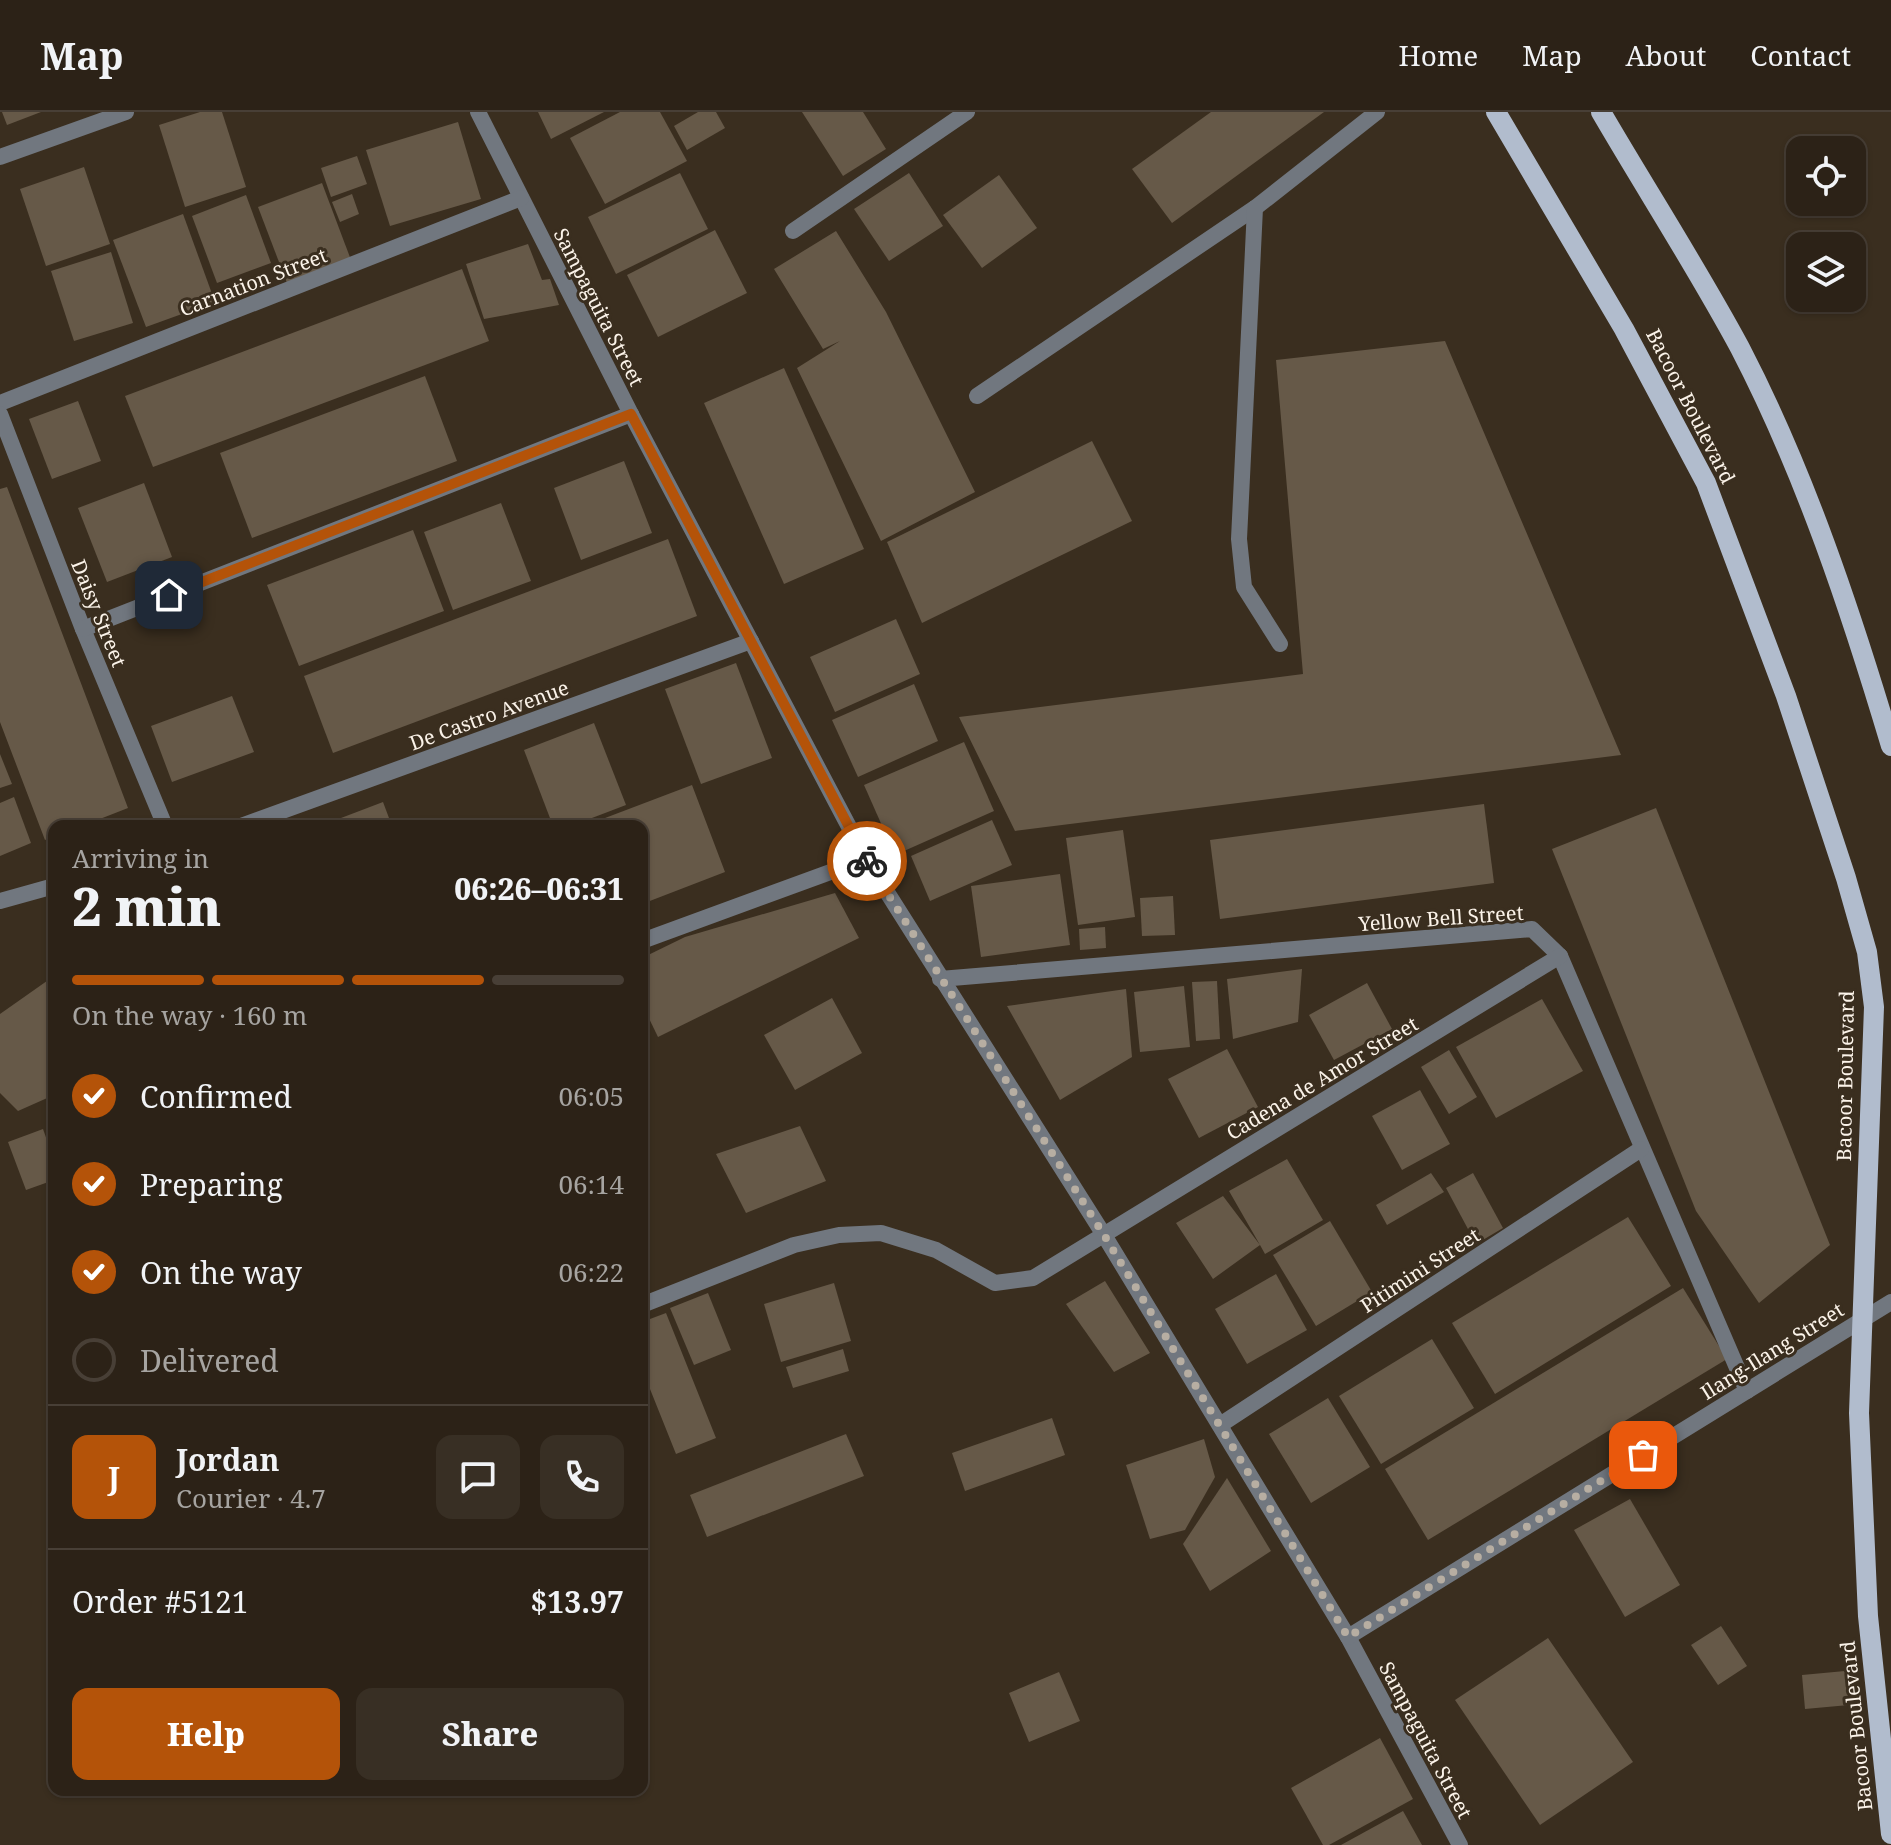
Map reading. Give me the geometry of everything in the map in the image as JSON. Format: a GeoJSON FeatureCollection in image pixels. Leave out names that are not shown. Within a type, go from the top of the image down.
{"type":"FeatureCollection","features":[{"type":"Feature","properties":{"kind":"main road","name":"Bacoor Boulevard"},"geometry":{"type":"LineString","coordinates":[[1496,112],[1624,329],[1706,483],[1786,696],[1867,952],[1874,1007],[1859,1413],[1868,1616],[1891,1834]]}},
{"type":"Feature","properties":{"kind":"main road"},"geometry":{"type":"LineString","coordinates":[[1601,112],[1740,349],[1782,441],[1846,606],[1891,746]]}},
{"type":"Feature","properties":{"kind":"street"},"geometry":{"type":"LineString","coordinates":[[0,157],[126,112]]}},
{"type":"Feature","properties":{"kind":"street","name":"Sampaguita Street"},"geometry":{"type":"LineString","coordinates":[[478,112],[631,414],[866,859],[1104,1235],[1348,1637],[1460,1845]]}},
{"type":"Feature","properties":{"kind":"street"},"geometry":{"type":"LineString","coordinates":[[793,231],[967,112]]}},
{"type":"Feature","properties":{"kind":"street"},"geometry":{"type":"LineString","coordinates":[[977,396],[1255,208],[1377,112]]}},
{"type":"Feature","properties":{"kind":"street","name":"Carnation Street"},"geometry":{"type":"LineString","coordinates":[[0,403],[521,198]]}},
{"type":"Feature","properties":{"kind":"street"},"geometry":{"type":"LineString","coordinates":[[1255,208],[1239,539],[1244,587],[1280,644]]}},
{"type":"Feature","properties":{"kind":"street","name":"Daisy Street"},"geometry":{"type":"LineString","coordinates":[[0,414],[83,629],[163,820]]}},
{"type":"Feature","properties":{"kind":"street"},"geometry":{"type":"LineString","coordinates":[[83,629],[631,414]]}},
{"type":"Feature","properties":{"kind":"street","name":"De Castro Avenue"},"geometry":{"type":"LineString","coordinates":[[258,820],[751,641]]}},
{"type":"Feature","properties":{"kind":"street"},"geometry":{"type":"LineString","coordinates":[[648,939],[866,859]]}},
{"type":"Feature","properties":{"kind":"street"},"geometry":{"type":"LineString","coordinates":[[0,901],[48,888]]}},
{"type":"Feature","properties":{"kind":"street","name":"Yellow Bell Street"},"geometry":{"type":"LineString","coordinates":[[940,979],[1532,929],[1560,956],[1747,1391]]}},
{"type":"Feature","properties":{"kind":"street","name":"Cadena de Amor Street"},"geometry":{"type":"LineString","coordinates":[[648,1303],[794,1245],[839,1235],[881,1233],[936,1250],[995,1283],[1033,1278],[1560,956]]}},
{"type":"Feature","properties":{"kind":"street","name":"Pitimini Street"},"geometry":{"type":"LineString","coordinates":[[1220,1425],[1641,1149]]}},
{"type":"Feature","properties":{"kind":"street","name":"Ilang-Ilang Street"},"geometry":{"type":"LineString","coordinates":[[1348,1637],[1891,1302]]}},
{"type":"Feature","properties":{"kind":"building"},"geometry":{"type":"Polygon","coordinates":[[[2,112],[41,112],[7,125],[2,112]]]}},
{"type":"Feature","properties":{"kind":"building"},"geometry":{"type":"Polygon","coordinates":[[[200,112],[222,112],[246,187],[185,207],[159,125],[200,112]]]}},
{"type":"Feature","properties":{"kind":"building"},"geometry":{"type":"Polygon","coordinates":[[[538,112],[604,112],[551,139],[538,112]]]}},
{"type":"Feature","properties":{"kind":"building"},"geometry":{"type":"Polygon","coordinates":[[[620,112],[660,112],[687,161],[605,204],[570,138],[620,112]]]}},
{"type":"Feature","properties":{"kind":"building"},"geometry":{"type":"Polygon","coordinates":[[[698,112],[716,112],[725,128],[687,150],[674,126],[698,112]]]}},
{"type":"Feature","properties":{"kind":"building"},"geometry":{"type":"Polygon","coordinates":[[[802,112],[863,112],[886,149],[843,176],[802,112]]]}},
{"type":"Feature","properties":{"kind":"building"},"geometry":{"type":"Polygon","coordinates":[[[1211,112],[1324,112],[1172,223],[1132,169],[1211,112]]]}},
{"type":"Feature","properties":{"kind":"building"},"geometry":{"type":"Polygon","coordinates":[[[458,122],[481,199],[390,226],[366,150],[458,122]]]}},
{"type":"Feature","properties":{"kind":"building"},"geometry":{"type":"Polygon","coordinates":[[[357,156],[367,184],[331,197],[321,168],[357,156]]]}},
{"type":"Feature","properties":{"kind":"building"},"geometry":{"type":"Polygon","coordinates":[[[84,167],[110,244],[46,266],[20,189],[84,167]]]}},
{"type":"Feature","properties":{"kind":"building"},"geometry":{"type":"Polygon","coordinates":[[[680,173],[708,229],[616,274],[588,217],[680,173]]]}},
{"type":"Feature","properties":{"kind":"building"},"geometry":{"type":"Polygon","coordinates":[[[909,173],[943,226],[889,261],[854,209],[909,173]]]}},
{"type":"Feature","properties":{"kind":"building"},"geometry":{"type":"Polygon","coordinates":[[[999,175],[1037,228],[982,268],[943,215],[999,175]]]}},
{"type":"Feature","properties":{"kind":"building"},"geometry":{"type":"Polygon","coordinates":[[[322,183],[351,260],[287,283],[258,207],[322,183]]]}},
{"type":"Feature","properties":{"kind":"building"},"geometry":{"type":"Polygon","coordinates":[[[352,194],[359,214],[340,222],[332,202],[352,194]]]}},
{"type":"Feature","properties":{"kind":"building"},"geometry":{"type":"Polygon","coordinates":[[[246,195],[271,263],[217,283],[192,216],[246,195]]]}},
{"type":"Feature","properties":{"kind":"building"},"geometry":{"type":"Polygon","coordinates":[[[183,214],[215,302],[146,327],[113,240],[183,214]]]}},
{"type":"Feature","properties":{"kind":"building"},"geometry":{"type":"Polygon","coordinates":[[[715,230],[747,293],[658,337],[627,275],[715,230]]]}},
{"type":"Feature","properties":{"kind":"building"},"geometry":{"type":"Polygon","coordinates":[[[836,231],[886,312],[975,492],[881,541],[797,368],[840,341],[823,349],[774,269],[836,231]]]}},
{"type":"Feature","properties":{"kind":"building"},"geometry":{"type":"Polygon","coordinates":[[[528,244],[542,280],[550,279],[559,305],[484,319],[466,264],[528,244]]]}},
{"type":"Feature","properties":{"kind":"building"},"geometry":{"type":"Polygon","coordinates":[[[111,252],[133,323],[74,341],[51,271],[111,252]]]}},
{"type":"Feature","properties":{"kind":"building"},"geometry":{"type":"Polygon","coordinates":[[[462,269],[489,341],[153,467],[125,396],[462,269]]]}},
{"type":"Feature","properties":{"kind":"building"},"geometry":{"type":"Polygon","coordinates":[[[1445,341],[1621,755],[1015,831],[959,717],[1303,674],[1276,360],[1445,341]]]}},
{"type":"Feature","properties":{"kind":"building"},"geometry":{"type":"Polygon","coordinates":[[[784,368],[864,549],[784,584],[704,403],[784,368]]]}},
{"type":"Feature","properties":{"kind":"building"},"geometry":{"type":"Polygon","coordinates":[[[425,376],[457,461],[252,538],[220,453],[425,376]]]}},
{"type":"Feature","properties":{"kind":"building"},"geometry":{"type":"Polygon","coordinates":[[[78,401],[101,461],[52,479],[29,419],[78,401]]]}},
{"type":"Feature","properties":{"kind":"building"},"geometry":{"type":"Polygon","coordinates":[[[1092,441],[1132,521],[922,623],[887,542],[1092,441]]]}},
{"type":"Feature","properties":{"kind":"building"},"geometry":{"type":"Polygon","coordinates":[[[624,461],[652,533],[581,560],[554,488],[624,461]]]}},
{"type":"Feature","properties":{"kind":"building"},"geometry":{"type":"Polygon","coordinates":[[[144,483],[172,557],[107,582],[78,508],[144,483]]]}},
{"type":"Feature","properties":{"kind":"building"},"geometry":{"type":"Polygon","coordinates":[[[7,487],[128,808],[97,820],[48,820],[48,839],[45,840],[0,722],[0,489],[7,487]]]}},
{"type":"Feature","properties":{"kind":"building"},"geometry":{"type":"Polygon","coordinates":[[[501,503],[531,581],[453,610],[424,532],[501,503]]]}},
{"type":"Feature","properties":{"kind":"building"},"geometry":{"type":"Polygon","coordinates":[[[413,530],[444,611],[299,666],[267,585],[413,530]]]}},
{"type":"Feature","properties":{"kind":"building"},"geometry":{"type":"Polygon","coordinates":[[[668,539],[697,616],[333,753],[304,676],[668,539]]]}},
{"type":"Feature","properties":{"kind":"building"},"geometry":{"type":"Polygon","coordinates":[[[896,619],[920,674],[835,712],[810,657],[896,619]]]}},
{"type":"Feature","properties":{"kind":"building"},"geometry":{"type":"Polygon","coordinates":[[[736,663],[772,758],[701,784],[665,689],[736,663]]]}},
{"type":"Feature","properties":{"kind":"building"},"geometry":{"type":"Polygon","coordinates":[[[914,684],[938,741],[858,777],[832,720],[914,684]]]}},
{"type":"Feature","properties":{"kind":"building"},"geometry":{"type":"Polygon","coordinates":[[[232,696],[254,752],[172,782],[151,726],[232,696]]]}},
{"type":"Feature","properties":{"kind":"building"},"geometry":{"type":"Polygon","coordinates":[[[594,723],[626,805],[587,820],[551,820],[524,750],[594,723]]]}},
{"type":"Feature","properties":{"kind":"building"},"geometry":{"type":"Polygon","coordinates":[[[964,742],[994,811],[895,855],[864,785],[964,742]]]}},
{"type":"Feature","properties":{"kind":"building"},"geometry":{"type":"Polygon","coordinates":[[[0,754],[12,784],[0,788],[0,754]]]}},
{"type":"Feature","properties":{"kind":"building"},"geometry":{"type":"Polygon","coordinates":[[[692,785],[725,872],[648,902],[648,820],[600,820],[692,785]]]}},
{"type":"Feature","properties":{"kind":"building"},"geometry":{"type":"Polygon","coordinates":[[[14,797],[31,843],[0,856],[0,803],[14,797]]]}},
{"type":"Feature","properties":{"kind":"building"},"geometry":{"type":"Polygon","coordinates":[[[383,802],[390,820],[336,820],[383,802]]]}},
{"type":"Feature","properties":{"kind":"building"},"geometry":{"type":"Polygon","coordinates":[[[1484,804],[1494,883],[1220,919],[1210,840],[1484,804]]]}},
{"type":"Feature","properties":{"kind":"building"},"geometry":{"type":"Polygon","coordinates":[[[1656,808],[1830,1245],[1759,1303],[1696,1211],[1552,849],[1656,808]]]}},
{"type":"Feature","properties":{"kind":"building"},"geometry":{"type":"Polygon","coordinates":[[[992,820],[1012,865],[930,901],[911,856],[992,820]]]}},
{"type":"Feature","properties":{"kind":"building"},"geometry":{"type":"Polygon","coordinates":[[[1123,830],[1135,917],[1078,925],[1066,838],[1123,830]]]}},
{"type":"Feature","properties":{"kind":"building"},"geometry":{"type":"Polygon","coordinates":[[[1060,874],[1070,945],[981,957],[971,886],[1060,874]]]}},
{"type":"Feature","properties":{"kind":"building"},"geometry":{"type":"Polygon","coordinates":[[[835,893],[859,938],[658,1037],[648,1016],[648,955],[685,937],[835,893]]]}},
{"type":"Feature","properties":{"kind":"building"},"geometry":{"type":"Polygon","coordinates":[[[1173,896],[1175,935],[1142,936],[1140,898],[1173,896]]]}},
{"type":"Feature","properties":{"kind":"building"},"geometry":{"type":"Polygon","coordinates":[[[1105,927],[1106,948],[1080,950],[1079,929],[1105,927]]]}},
{"type":"Feature","properties":{"kind":"building"},"geometry":{"type":"Polygon","coordinates":[[[1302,969],[1298,1022],[1233,1039],[1227,979],[1302,969]]]}},
{"type":"Feature","properties":{"kind":"building"},"geometry":{"type":"Polygon","coordinates":[[[48,980],[48,1098],[18,1111],[0,1093],[0,1014],[48,980]]]}},
{"type":"Feature","properties":{"kind":"building"},"geometry":{"type":"Polygon","coordinates":[[[1217,981],[1220,1039],[1196,1041],[1192,982],[1217,981]]]}},
{"type":"Feature","properties":{"kind":"building"},"geometry":{"type":"Polygon","coordinates":[[[1367,983],[1392,1029],[1334,1060],[1309,1015],[1367,983]]]}},
{"type":"Feature","properties":{"kind":"building"},"geometry":{"type":"Polygon","coordinates":[[[1184,986],[1190,1047],[1140,1052],[1134,992],[1184,986]]]}},
{"type":"Feature","properties":{"kind":"building"},"geometry":{"type":"Polygon","coordinates":[[[1126,989],[1132,1057],[1060,1100],[1007,1006],[1126,989]]]}},
{"type":"Feature","properties":{"kind":"building"},"geometry":{"type":"Polygon","coordinates":[[[832,998],[862,1053],[795,1090],[764,1035],[832,998]]]}},
{"type":"Feature","properties":{"kind":"building"},"geometry":{"type":"Polygon","coordinates":[[[1542,999],[1583,1071],[1496,1118],[1456,1047],[1542,999]]]}},
{"type":"Feature","properties":{"kind":"building"},"geometry":{"type":"Polygon","coordinates":[[[1227,1049],[1258,1107],[1199,1138],[1168,1079],[1227,1049]]]}},
{"type":"Feature","properties":{"kind":"building"},"geometry":{"type":"Polygon","coordinates":[[[1449,1050],[1477,1097],[1449,1114],[1421,1067],[1449,1050]]]}},
{"type":"Feature","properties":{"kind":"building"},"geometry":{"type":"Polygon","coordinates":[[[1420,1090],[1450,1144],[1402,1170],[1372,1116],[1420,1090]]]}},
{"type":"Feature","properties":{"kind":"building"},"geometry":{"type":"Polygon","coordinates":[[[800,1126],[826,1181],[746,1213],[716,1154],[800,1126]]]}},
{"type":"Feature","properties":{"kind":"building"},"geometry":{"type":"Polygon","coordinates":[[[43,1129],[48,1143],[48,1182],[26,1190],[8,1142],[43,1129]]]}},
{"type":"Feature","properties":{"kind":"building"},"geometry":{"type":"Polygon","coordinates":[[[1287,1159],[1323,1220],[1265,1254],[1229,1191],[1287,1159]]]}},
{"type":"Feature","properties":{"kind":"building"},"geometry":{"type":"Polygon","coordinates":[[[1431,1173],[1444,1192],[1387,1225],[1376,1205],[1431,1173]]]}},
{"type":"Feature","properties":{"kind":"building"},"geometry":{"type":"Polygon","coordinates":[[[1473,1173],[1503,1228],[1476,1244],[1446,1188],[1473,1173]]]}},
{"type":"Feature","properties":{"kind":"building"},"geometry":{"type":"Polygon","coordinates":[[[1223,1196],[1260,1245],[1213,1279],[1176,1223],[1223,1196]]]}},
{"type":"Feature","properties":{"kind":"building"},"geometry":{"type":"Polygon","coordinates":[[[1628,1217],[1671,1286],[1495,1394],[1452,1323],[1628,1217]]]}},
{"type":"Feature","properties":{"kind":"building"},"geometry":{"type":"Polygon","coordinates":[[[1330,1221],[1372,1292],[1316,1326],[1273,1255],[1330,1221]]]}},
{"type":"Feature","properties":{"kind":"building"},"geometry":{"type":"Polygon","coordinates":[[[1276,1274],[1307,1330],[1247,1364],[1215,1309],[1276,1274]]]}},
{"type":"Feature","properties":{"kind":"building"},"geometry":{"type":"Polygon","coordinates":[[[1105,1281],[1150,1353],[1114,1372],[1066,1304],[1105,1281]]]}},
{"type":"Feature","properties":{"kind":"building"},"geometry":{"type":"Polygon","coordinates":[[[834,1283],[851,1341],[781,1362],[764,1304],[834,1283]]]}},
{"type":"Feature","properties":{"kind":"building"},"geometry":{"type":"Polygon","coordinates":[[[1683,1288],[1727,1359],[1428,1540],[1385,1469],[1683,1288]]]}},
{"type":"Feature","properties":{"kind":"building"},"geometry":{"type":"Polygon","coordinates":[[[708,1293],[731,1350],[694,1365],[670,1308],[708,1293]]]}},
{"type":"Feature","properties":{"kind":"building"},"geometry":{"type":"Polygon","coordinates":[[[666,1313],[716,1438],[676,1454],[648,1384],[648,1320],[666,1313]]]}},
{"type":"Feature","properties":{"kind":"building"},"geometry":{"type":"Polygon","coordinates":[[[1432,1339],[1474,1408],[1381,1464],[1339,1396],[1432,1339]]]}},
{"type":"Feature","properties":{"kind":"building"},"geometry":{"type":"Polygon","coordinates":[[[843,1349],[849,1371],[793,1388],[786,1367],[843,1349]]]}},
{"type":"Feature","properties":{"kind":"building"},"geometry":{"type":"Polygon","coordinates":[[[1328,1398],[1370,1467],[1311,1503],[1269,1434],[1328,1398]]]}},
{"type":"Feature","properties":{"kind":"building"},"geometry":{"type":"Polygon","coordinates":[[[1052,1418],[1065,1455],[965,1491],[952,1453],[1052,1418]]]}},
{"type":"Feature","properties":{"kind":"building"},"geometry":{"type":"Polygon","coordinates":[[[846,1434],[864,1476],[707,1537],[690,1495],[846,1434]]]}},
{"type":"Feature","properties":{"kind":"building"},"geometry":{"type":"Polygon","coordinates":[[[1204,1439],[1215,1477],[1185,1530],[1150,1539],[1126,1465],[1204,1439]]]}},
{"type":"Feature","properties":{"kind":"building"},"geometry":{"type":"Polygon","coordinates":[[[1227,1478],[1271,1551],[1210,1591],[1183,1544],[1227,1478]]]}},
{"type":"Feature","properties":{"kind":"building"},"geometry":{"type":"Polygon","coordinates":[[[1630,1499],[1680,1585],[1625,1617],[1574,1530],[1630,1499]]]}},
{"type":"Feature","properties":{"kind":"building"},"geometry":{"type":"Polygon","coordinates":[[[1721,1626],[1747,1666],[1718,1685],[1691,1645],[1721,1626]]]}},
{"type":"Feature","properties":{"kind":"building"},"geometry":{"type":"Polygon","coordinates":[[[1548,1638],[1633,1762],[1540,1825],[1455,1700],[1548,1638]]]}},
{"type":"Feature","properties":{"kind":"building"},"geometry":{"type":"Polygon","coordinates":[[[1845,1671],[1849,1705],[1805,1709],[1802,1675],[1845,1671]]]}},
{"type":"Feature","properties":{"kind":"building"},"geometry":{"type":"Polygon","coordinates":[[[1059,1672],[1080,1721],[1029,1742],[1009,1693],[1059,1672]]]}},
{"type":"Feature","properties":{"kind":"building"},"geometry":{"type":"Polygon","coordinates":[[[1380,1738],[1413,1799],[1329,1845],[1323,1845],[1291,1788],[1380,1738]]]}},
{"type":"Feature","properties":{"kind":"building"},"geometry":{"type":"Polygon","coordinates":[[[1403,1811],[1422,1845],[1341,1845],[1403,1811]]]}},
{"type":"Feature","properties":{"kind":"way so far"},"geometry":{"type":"LineString","coordinates":[[867,861],[1104,1235],[1348,1637],[1643,1455]]}},
{"type":"Feature","properties":{"kind":"route"},"geometry":{"type":"LineString","coordinates":[[169,595],[631,414],[867,861]]}}]}
